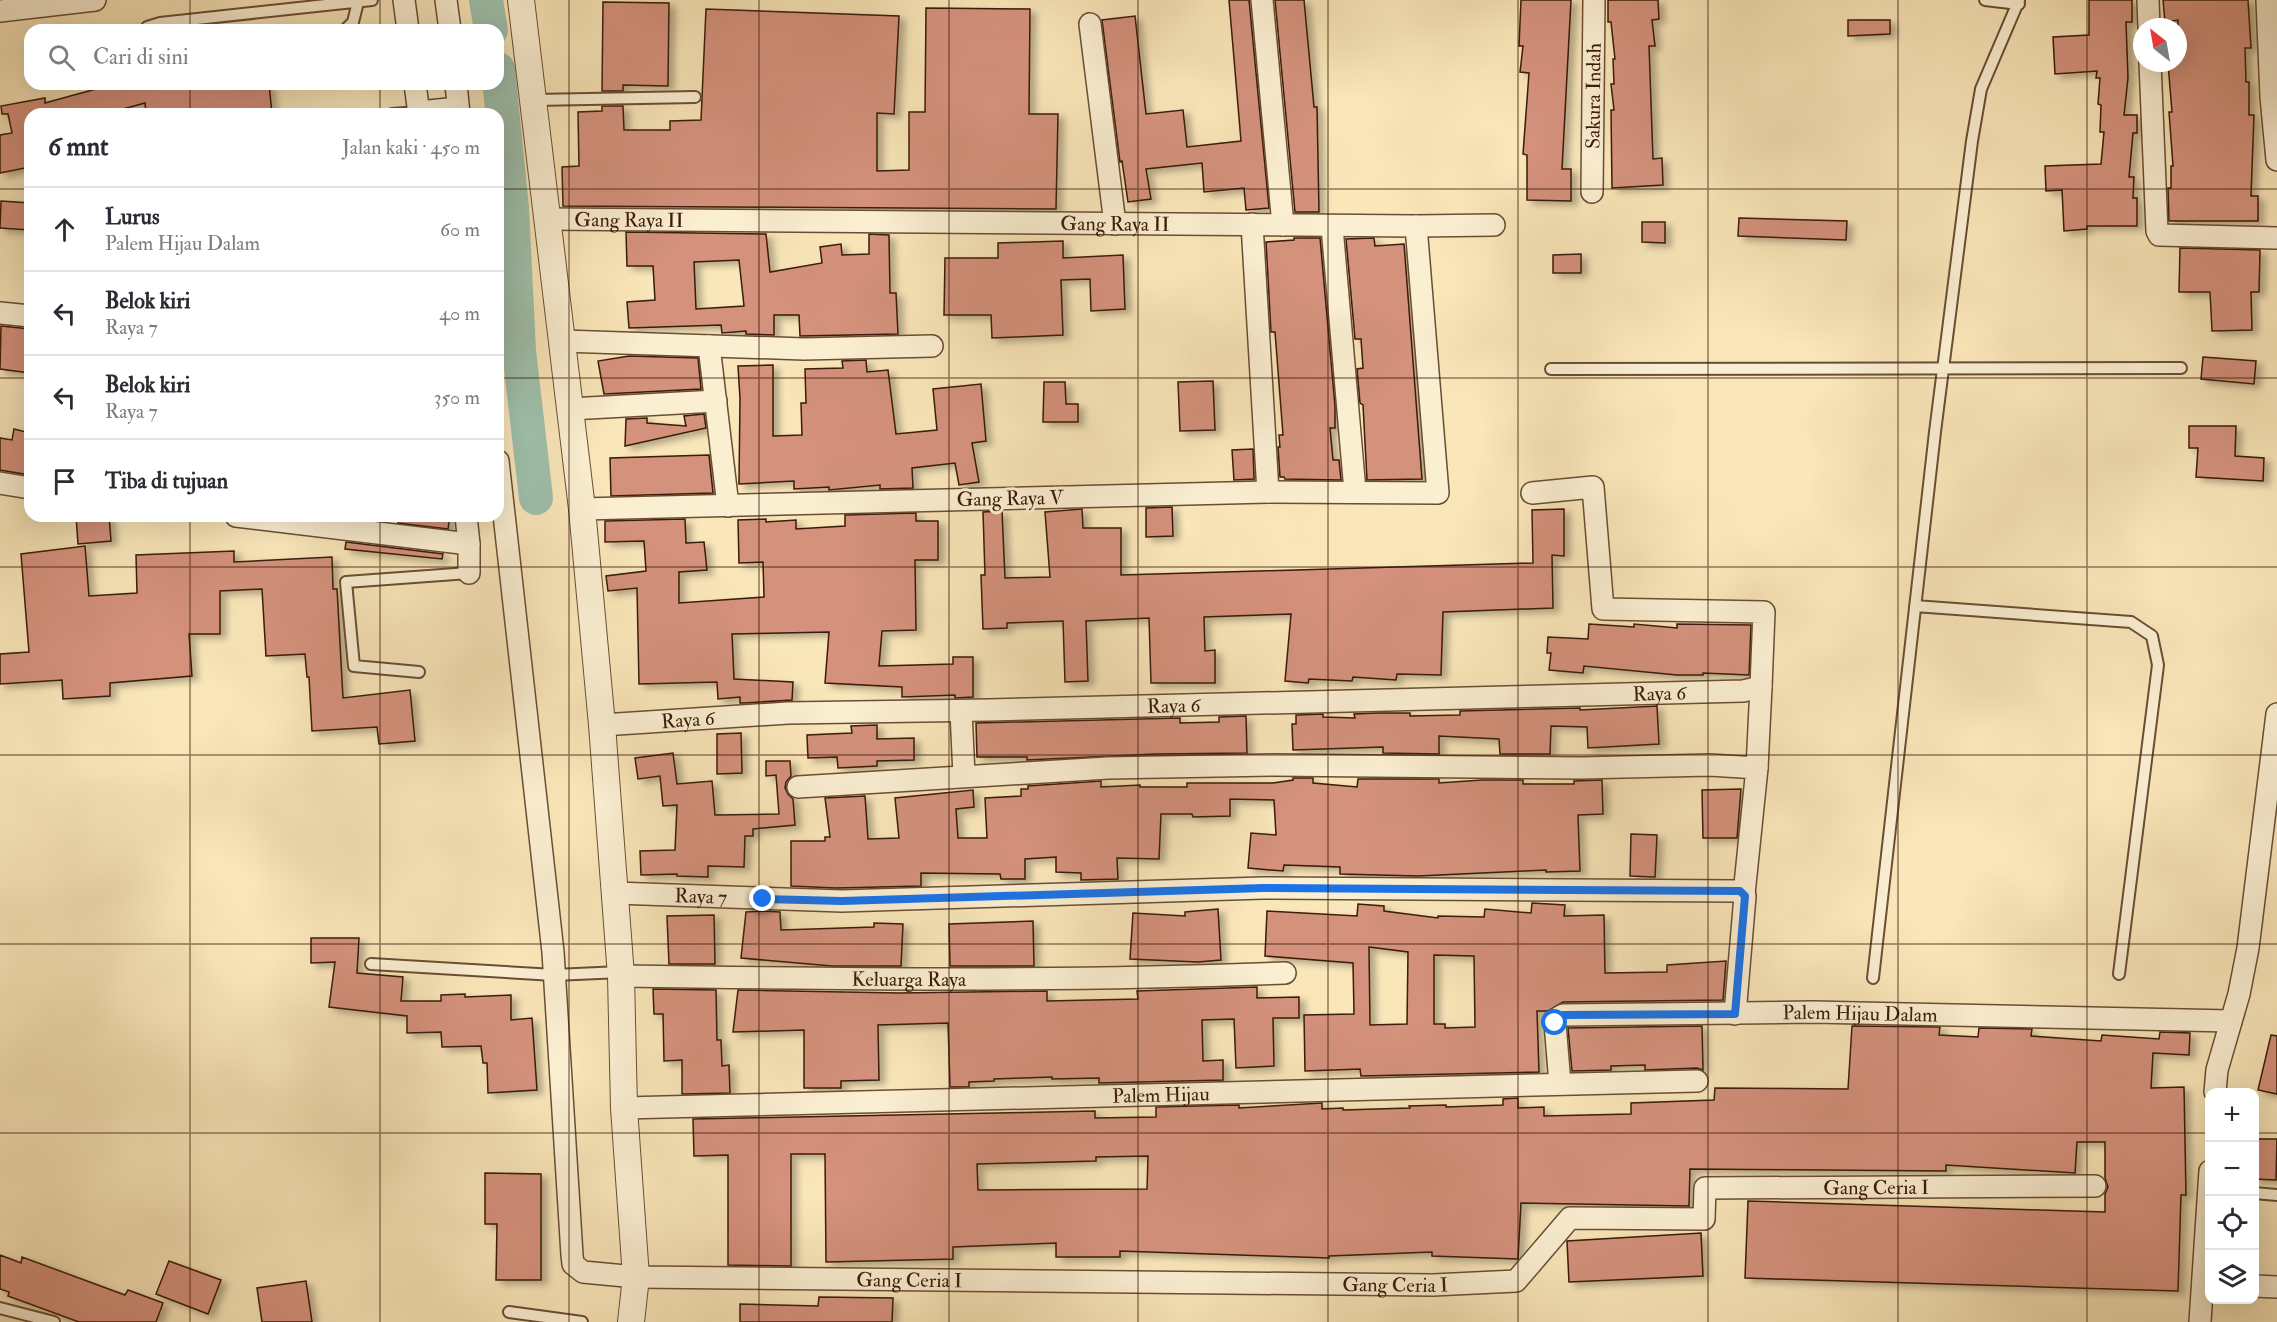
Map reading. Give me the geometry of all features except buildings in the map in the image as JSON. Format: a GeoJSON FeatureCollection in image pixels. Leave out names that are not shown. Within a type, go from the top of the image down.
{"type":"FeatureCollection","features":[{"type":"Feature","properties":{"kind":"street"},"geometry":{"type":"LineString","coordinates":[[0,11],[95,0]]}},
{"type":"Feature","properties":{"kind":"street"},"geometry":{"type":"LineString","coordinates":[[404,0],[407,24]]}},
{"type":"Feature","properties":{"kind":"street"},"geometry":{"type":"LineString","coordinates":[[446,0],[449,24]]}},
{"type":"Feature","properties":{"kind":"street"},"geometry":{"type":"LineString","coordinates":[[521,0],[582,509],[602,725],[615,893],[624,1108],[636,1277],[631,1322]]}},
{"type":"Feature","properties":{"kind":"street"},"geometry":{"type":"LineString","coordinates":[[1262,0],[1283,225]]}},
{"type":"Feature","properties":{"kind":"street","name":"Sakura Indah"},"geometry":{"type":"LineString","coordinates":[[1593,192],[1594,0]]}},
{"type":"Feature","properties":{"kind":"street"},"geometry":{"type":"LineString","coordinates":[[2148,0],[2149,18]]}},
{"type":"Feature","properties":{"kind":"street"},"geometry":{"type":"LineString","coordinates":[[2267,0],[2271,97],[2277,160]]}},
{"type":"Feature","properties":{"kind":"street"},"geometry":{"type":"LineString","coordinates":[[1090,24],[1115,224]]}},
{"type":"Feature","properties":{"kind":"street"},"geometry":{"type":"LineString","coordinates":[[2150,72],[2159,235],[2277,238]]}},
{"type":"Feature","properties":{"kind":"street"},"geometry":{"type":"LineString","coordinates":[[416,90],[418,108]]}},
{"type":"Feature","properties":{"kind":"street"},"geometry":{"type":"LineString","coordinates":[[457,90],[459,108]]}},
{"type":"Feature","properties":{"kind":"street","name":"Gang Raya II"},"geometry":{"type":"LineString","coordinates":[[548,219],[1252,224],[1332,227],[1494,225]]}},
{"type":"Feature","properties":{"kind":"street"},"geometry":{"type":"LineString","coordinates":[[1252,224],[1268,492]]}},
{"type":"Feature","properties":{"kind":"street","name":"Gang Raya V"},"geometry":{"type":"LineString","coordinates":[[582,509],[1268,492],[1438,493],[1416,226]]}},
{"type":"Feature","properties":{"kind":"street"},"geometry":{"type":"LineString","coordinates":[[1332,227],[1355,491]]}},
{"type":"Feature","properties":{"kind":"street"},"geometry":{"type":"LineString","coordinates":[[0,313],[24,315]]}},
{"type":"Feature","properties":{"kind":"street"},"geometry":{"type":"LineString","coordinates":[[563,341],[804,349],[932,346]]}},
{"type":"Feature","properties":{"kind":"street"},"geometry":{"type":"LineString","coordinates":[[709,346],[728,506]]}},
{"type":"Feature","properties":{"kind":"street"},"geometry":{"type":"LineString","coordinates":[[570,409],[716,401]]}},
{"type":"Feature","properties":{"kind":"street"},"geometry":{"type":"LineString","coordinates":[[0,483],[24,487]]}},
{"type":"Feature","properties":{"kind":"street"},"geometry":{"type":"LineString","coordinates":[[1532,493],[1593,487],[1603,609],[1764,612],[1752,689],[1757,768],[1735,1014]]}},
{"type":"Feature","properties":{"kind":"street"},"geometry":{"type":"LineString","coordinates":[[504,511],[560,975],[573,1264],[583,1272],[636,1277]]}},
{"type":"Feature","properties":{"kind":"street"},"geometry":{"type":"LineString","coordinates":[[286,522],[469,544]]}},
{"type":"Feature","properties":{"kind":"street"},"geometry":{"type":"LineString","coordinates":[[467,522],[469,573]]}},
{"type":"Feature","properties":{"kind":"street","name":"Raya 6"},"geometry":{"type":"LineString","coordinates":[[602,725],[788,713],[961,711],[1752,689]]}},
{"type":"Feature","properties":{"kind":"street"},"geometry":{"type":"LineString","coordinates":[[961,711],[964,776]]}},
{"type":"Feature","properties":{"kind":"street"},"geometry":{"type":"LineString","coordinates":[[2215,1088],[2217,1070],[2248,948],[2277,714]]}},
{"type":"Feature","properties":{"kind":"street"},"geometry":{"type":"LineString","coordinates":[[798,787],[1108,768],[1273,765],[1581,768],[1710,765],[1757,768]]}},
{"type":"Feature","properties":{"kind":"street","name":"Raya 7"},"geometry":{"type":"LineString","coordinates":[[615,893],[842,901],[1275,888],[1740,891],[1744,894]]}},
{"type":"Feature","properties":{"kind":"street","name":"Keluarga Raya"},"geometry":{"type":"LineString","coordinates":[[617,974],[913,981],[1197,977],[1285,973]]}},
{"type":"Feature","properties":{"kind":"street","name":"Palem Hijau Dalam"},"geometry":{"type":"LineString","coordinates":[[1560,1084],[1555,1023],[1557,1018],[1563,1015],[1813,1012],[2230,1022]]}},
{"type":"Feature","properties":{"kind":"street","name":"Palem Hijau"},"geometry":{"type":"LineString","coordinates":[[624,1108],[1697,1081]]}},
{"type":"Feature","properties":{"kind":"street","name":"Gang Ceria I"},"geometry":{"type":"LineString","coordinates":[[636,1277],[1433,1285],[1516,1281],[1570,1218],[1704,1219],[1705,1188],[2095,1186]]}},
{"type":"Feature","properties":{"kind":"street"},"geometry":{"type":"LineString","coordinates":[[2207,1250],[2209,1196]]}},
{"type":"Feature","properties":{"kind":"street"},"geometry":{"type":"LineString","coordinates":[[2259,1286],[2277,1287]]}},
{"type":"Feature","properties":{"kind":"street"},"geometry":{"type":"LineString","coordinates":[[2200,1322],[2205,1290]]}},
{"type":"Feature","properties":{"kind":"lane"},"geometry":{"type":"LineString","coordinates":[[155,24],[372,0]]}},
{"type":"Feature","properties":{"kind":"lane"},"geometry":{"type":"LineString","coordinates":[[1873,978],[1943,369],[1972,141],[1981,89],[2019,2],[1985,0]]}},
{"type":"Feature","properties":{"kind":"lane"},"geometry":{"type":"LineString","coordinates":[[351,24],[358,2]]}},
{"type":"Feature","properties":{"kind":"lane"},"geometry":{"type":"LineString","coordinates":[[533,100],[695,97]]}},
{"type":"Feature","properties":{"kind":"lane"},"geometry":{"type":"LineString","coordinates":[[1551,369],[2181,369]]}},
{"type":"Feature","properties":{"kind":"lane"},"geometry":{"type":"LineString","coordinates":[[419,672],[354,666],[346,582],[469,573]]}},
{"type":"Feature","properties":{"kind":"lane"},"geometry":{"type":"LineString","coordinates":[[1915,606],[2131,622],[2152,636],[2158,665],[2119,974]]}},
{"type":"Feature","properties":{"kind":"lane"},"geometry":{"type":"LineString","coordinates":[[370,964],[560,975],[617,974]]}},
{"type":"Feature","properties":{"kind":"lane"},"geometry":{"type":"LineString","coordinates":[[2259,1193],[2277,1195]]}},
{"type":"Feature","properties":{"kind":"lane"},"geometry":{"type":"LineString","coordinates":[[0,1308],[54,1322]]}},
{"type":"Feature","properties":{"kind":"lane"},"geometry":{"type":"LineString","coordinates":[[509,1312],[544,1320],[578,1322]]}},
{"type":"Feature","properties":{"kind":"waterway"},"geometry":{"type":"LineString","coordinates":[[486,0],[490,24]]}},
{"type":"Feature","properties":{"kind":"waterway"},"geometry":{"type":"LineString","coordinates":[[500,90],[502,108]]}},
{"type":"Feature","properties":{"kind":"waterway"},"geometry":{"type":"LineString","coordinates":[[504,129],[512,208],[519,351],[536,498]]}},
{"type":"Feature","properties":{"kind":"route"},"geometry":{"type":"LineString","coordinates":[[763,899],[842,901],[1155,890],[1403,887],[1581,891],[1740,891],[1744,894],[1735,1014],[1563,1015],[1557,1018],[1555,1023]]}}]}
